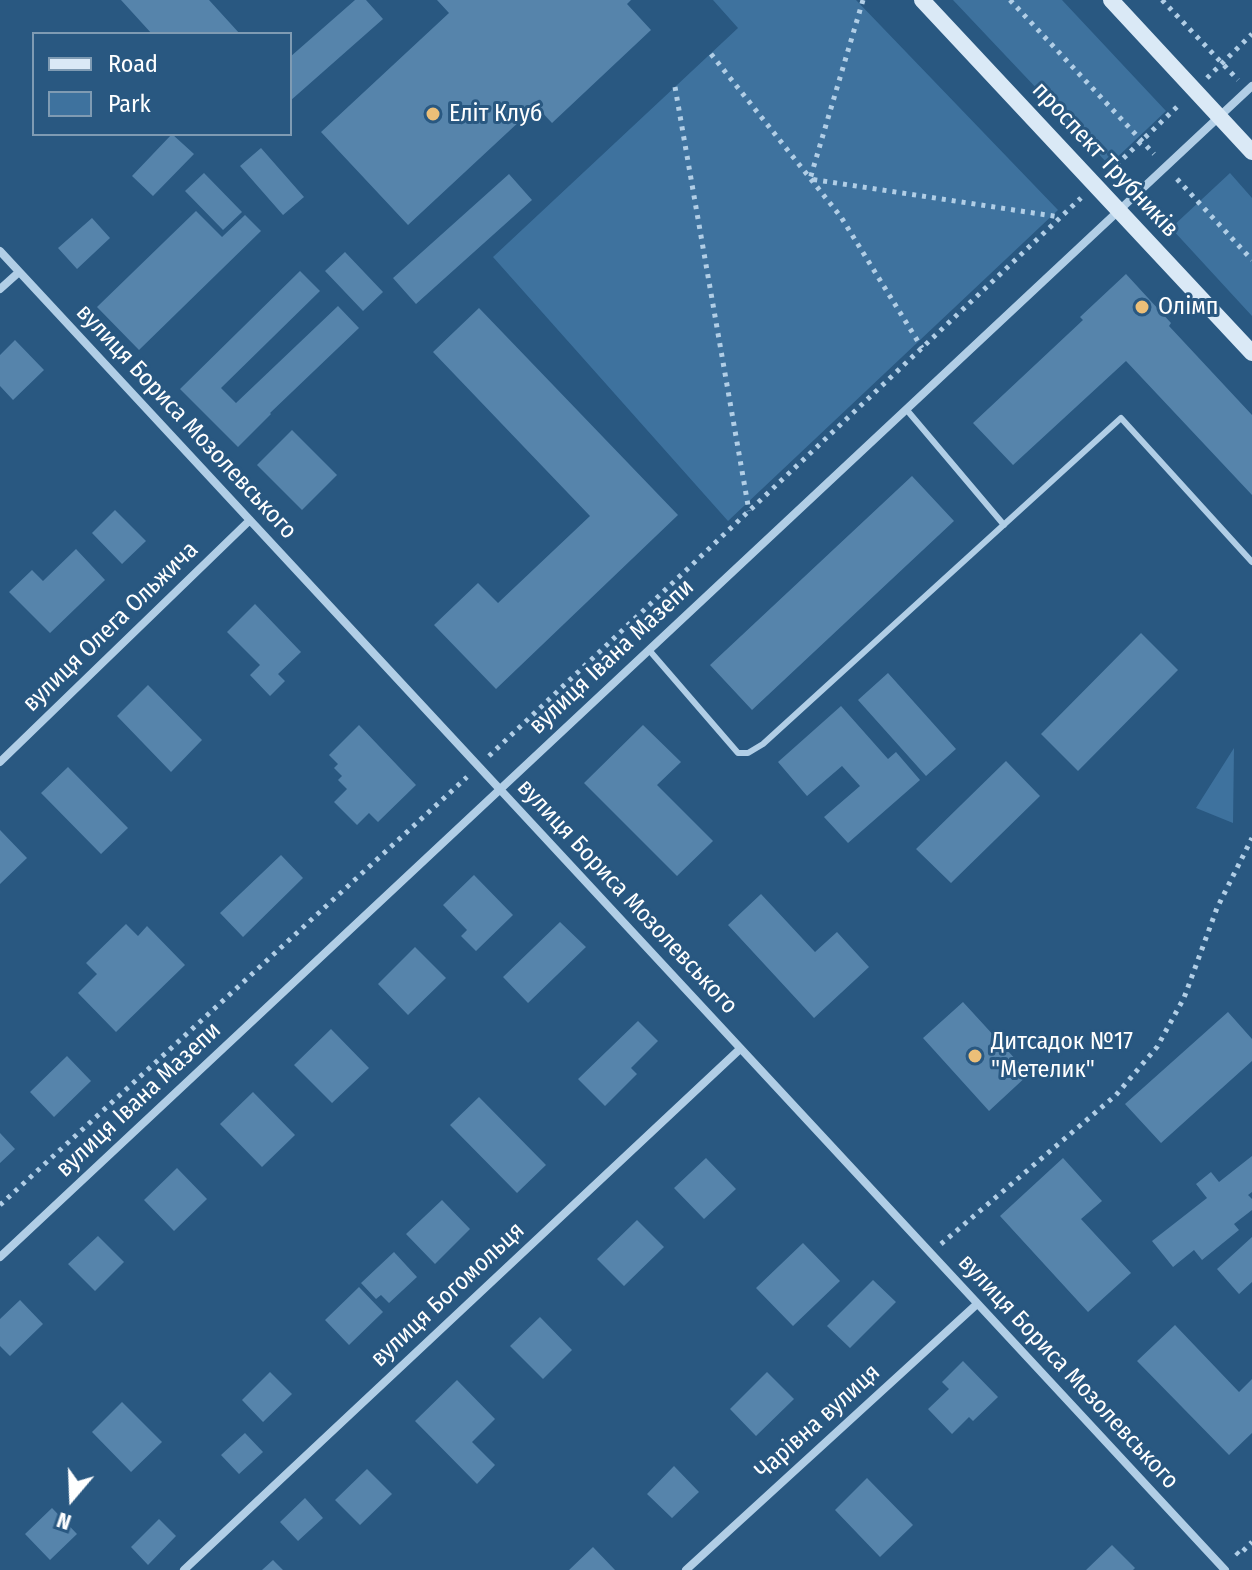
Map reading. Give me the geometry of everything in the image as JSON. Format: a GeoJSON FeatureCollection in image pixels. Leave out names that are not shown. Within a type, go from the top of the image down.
{"type":"FeatureCollection","features":[{"type":"Feature","properties":{"kind":"main road","name":"проспект Трубників"},"geometry":{"type":"LineString","coordinates":[[922,0],[1252,353]]}},
{"type":"Feature","properties":{"kind":"main road"},"geometry":{"type":"LineString","coordinates":[[1111,0],[1252,152]]}},
{"type":"Feature","properties":{"kind":"street","name":"вулиця Івана Мазепи"},"geometry":{"type":"LineString","coordinates":[[0,1257],[1250,88]]}},
{"type":"Feature","properties":{"kind":"street","name":"вулиця Бориса Мозолевського"},"geometry":{"type":"LineString","coordinates":[[0,251],[1225,1570]]}},
{"type":"Feature","properties":{"kind":"street"},"geometry":{"type":"LineString","coordinates":[[0,289],[19,272]]}},
{"type":"Feature","properties":{"kind":"street","name":"вулиця Олега Ольжича"},"geometry":{"type":"LineString","coordinates":[[0,762],[250,520]]}},
{"type":"Feature","properties":{"kind":"street","name":"вулиця Богомольця"},"geometry":{"type":"LineString","coordinates":[[184,1570],[740,1049]]}},
{"type":"Feature","properties":{"kind":"street","name":"Чарівна вулиця"},"geometry":{"type":"LineString","coordinates":[[686,1570],[977,1304]]}},
{"type":"Feature","properties":{"kind":"lane"},"geometry":{"type":"LineString","coordinates":[[906,409],[1004,525]]}},
{"type":"Feature","properties":{"kind":"lane"},"geometry":{"type":"LineString","coordinates":[[649,650],[738,753],[748,753],[763,744],[1121,418],[1252,562]]}},
{"type":"Feature","properties":{"kind":"path"},"geometry":{"type":"LineString","coordinates":[[810,179],[863,0]]}},
{"type":"Feature","properties":{"kind":"path"},"geometry":{"type":"LineString","coordinates":[[1010,0],[1252,260]]}},
{"type":"Feature","properties":{"kind":"path"},"geometry":{"type":"LineString","coordinates":[[1162,0],[1250,88]]}},
{"type":"Feature","properties":{"kind":"path"},"geometry":{"type":"LineString","coordinates":[[0,1205],[489,756],[1252,34]]}},
{"type":"Feature","properties":{"kind":"path"},"geometry":{"type":"LineString","coordinates":[[711,54],[841,217],[922,348]]}},
{"type":"Feature","properties":{"kind":"path"},"geometry":{"type":"LineString","coordinates":[[675,87],[749,511]]}},
{"type":"Feature","properties":{"kind":"path"},"geometry":{"type":"LineString","coordinates":[[810,179],[1061,217]]}},
{"type":"Feature","properties":{"kind":"path"},"geometry":{"type":"LineString","coordinates":[[929,1252],[1116,1095],[1157,1047],[1184,998],[1217,908],[1252,838]]}},
{"type":"Feature","properties":{"kind":"green space"},"geometry":{"type":"Polygon","coordinates":[[[713,0],[856,0],[1058,210],[728,521],[493,257],[738,28],[713,0]]]}},
{"type":"Feature","properties":{"kind":"green space"},"geometry":{"type":"Polygon","coordinates":[[[953,0],[1062,0],[1166,111],[1109,165],[953,0]]]}},
{"type":"Feature","properties":{"kind":"green space"},"geometry":{"type":"Polygon","coordinates":[[[1230,173],[1252,198],[1252,316],[1171,228],[1230,173]]]}},
{"type":"Feature","properties":{"kind":"green space"},"geometry":{"type":"Polygon","coordinates":[[[1234,748],[1233,823],[1196,808],[1234,748]]]}},
{"type":"Feature","properties":{"kind":"building"},"geometry":{"type":"Polygon","coordinates":[[[121,0],[209,0],[238,32],[150,32],[121,0]]]}},
{"type":"Feature","properties":{"kind":"building"},"geometry":{"type":"Polygon","coordinates":[[[355,0],[366,0],[383,19],[292,99],[292,55],[355,0]]]}},
{"type":"Feature","properties":{"kind":"building","name":"Еліт Клуб"},"geometry":{"type":"Polygon","coordinates":[[[437,0],[631,0],[627,4],[651,30],[552,123],[536,106],[408,225],[321,132],[449,13],[437,0]]]}},
{"type":"Feature","properties":{"kind":"building"},"geometry":{"type":"Polygon","coordinates":[[[170,136],[174,136],[194,154],[153,196],[132,176],[170,136]]]}},
{"type":"Feature","properties":{"kind":"building"},"geometry":{"type":"Polygon","coordinates":[[[261,148],[304,197],[283,215],[240,166],[261,148]]]}},
{"type":"Feature","properties":{"kind":"building"},"geometry":{"type":"Polygon","coordinates":[[[204,173],[242,212],[223,230],[185,191],[204,173]]]}},
{"type":"Feature","properties":{"kind":"building"},"geometry":{"type":"Polygon","coordinates":[[[509,174],[532,200],[416,304],[393,278],[509,174]]]}},
{"type":"Feature","properties":{"kind":"building"},"geometry":{"type":"Polygon","coordinates":[[[196,211],[222,237],[245,215],[261,231],[139,350],[97,307],[196,211]]]}},
{"type":"Feature","properties":{"kind":"building"},"geometry":{"type":"Polygon","coordinates":[[[92,218],[110,238],[77,269],[58,248],[92,218]]]}},
{"type":"Feature","properties":{"kind":"building"},"geometry":{"type":"Polygon","coordinates":[[[345,252],[383,292],[363,311],[325,271],[345,252]]]}},
{"type":"Feature","properties":{"kind":"building"},"geometry":{"type":"Polygon","coordinates":[[[300,271],[320,291],[221,388],[236,403],[338,306],[359,328],[238,447],[180,389],[300,271]]]}},
{"type":"Feature","properties":{"kind":"building"},"geometry":{"type":"Polygon","coordinates":[[[1126,274],[1171,323],[1169,326],[1252,415],[1252,495],[1126,361],[1013,465],[973,423],[1083,320],[1080,317],[1126,274]]]}},
{"type":"Feature","properties":{"kind":"building"},"geometry":{"type":"Polygon","coordinates":[[[479,308],[678,515],[496,689],[434,625],[478,583],[498,603],[590,516],[433,352],[479,308]]]}},
{"type":"Feature","properties":{"kind":"building"},"geometry":{"type":"Polygon","coordinates":[[[15,340],[44,370],[13,400],[0,386],[0,355],[15,340]]]}},
{"type":"Feature","properties":{"kind":"building"},"geometry":{"type":"Polygon","coordinates":[[[292,430],[337,475],[302,510],[257,465],[292,430]]]}},
{"type":"Feature","properties":{"kind":"building"},"geometry":{"type":"Polygon","coordinates":[[[912,476],[954,521],[752,710],[710,665],[912,476]]]}},
{"type":"Feature","properties":{"kind":"building"},"geometry":{"type":"Polygon","coordinates":[[[115,510],[146,541],[122,564],[92,533],[115,510]]]}},
{"type":"Feature","properties":{"kind":"building"},"geometry":{"type":"Polygon","coordinates":[[[76,549],[105,580],[50,633],[9,592],[32,570],[43,581],[76,549]]]}},
{"type":"Feature","properties":{"kind":"building"},"geometry":{"type":"Polygon","coordinates":[[[255,604],[301,652],[278,674],[285,681],[270,696],[250,675],[260,665],[227,632],[255,604]]]}},
{"type":"Feature","properties":{"kind":"building"},"geometry":{"type":"Polygon","coordinates":[[[1141,633],[1178,670],[1078,771],[1041,734],[1141,633]]]}},
{"type":"Feature","properties":{"kind":"building"},"geometry":{"type":"Polygon","coordinates":[[[888,673],[956,749],[926,776],[858,700],[888,673]]]}},
{"type":"Feature","properties":{"kind":"building"},"geometry":{"type":"Polygon","coordinates":[[[148,685],[202,740],[171,772],[117,716],[148,685]]]}},
{"type":"Feature","properties":{"kind":"building"},"geometry":{"type":"Polygon","coordinates":[[[841,706],[888,759],[896,752],[920,780],[848,843],[824,817],[860,786],[842,766],[807,796],[778,762],[841,706]]]}},
{"type":"Feature","properties":{"kind":"building"},"geometry":{"type":"Polygon","coordinates":[[[359,725],[416,785],[378,822],[369,813],[357,825],[334,802],[347,789],[338,780],[342,776],[334,768],[338,764],[329,755],[359,725]]]}},
{"type":"Feature","properties":{"kind":"building"},"geometry":{"type":"Polygon","coordinates":[[[643,725],[681,762],[657,785],[713,841],[677,876],[584,783],[643,725]]]}},
{"type":"Feature","properties":{"kind":"building"},"geometry":{"type":"Polygon","coordinates":[[[1006,761],[1040,796],[951,883],[916,849],[1006,761]]]}},
{"type":"Feature","properties":{"kind":"building"},"geometry":{"type":"Polygon","coordinates":[[[68,767],[128,828],[101,854],[41,793],[68,767]]]}},
{"type":"Feature","properties":{"kind":"building"},"geometry":{"type":"Polygon","coordinates":[[[0,830],[27,858],[0,884],[0,830]]]}},
{"type":"Feature","properties":{"kind":"building"},"geometry":{"type":"Polygon","coordinates":[[[281,855],[303,878],[243,937],[220,913],[281,855]]]}},
{"type":"Feature","properties":{"kind":"building"},"geometry":{"type":"Polygon","coordinates":[[[474,875],[513,915],[476,951],[461,936],[467,930],[443,905],[474,875]]]}},
{"type":"Feature","properties":{"kind":"building"},"geometry":{"type":"Polygon","coordinates":[[[761,894],[815,952],[837,932],[869,967],[814,1018],[728,925],[761,894]]]}},
{"type":"Feature","properties":{"kind":"building"},"geometry":{"type":"Polygon","coordinates":[[[560,922],[586,947],[528,1003],[503,977],[560,922]]]}},
{"type":"Feature","properties":{"kind":"building"},"geometry":{"type":"Polygon","coordinates":[[[126,924],[138,936],[147,926],[185,965],[116,1032],[78,993],[97,974],[86,963],[126,924]]]}},
{"type":"Feature","properties":{"kind":"building"},"geometry":{"type":"Polygon","coordinates":[[[415,947],[446,978],[408,1015],[378,984],[415,947]]]}},
{"type":"Feature","properties":{"kind":"building"},"geometry":{"type":"Polygon","coordinates":[[[963,1002],[1029,1074],[989,1111],[923,1038],[963,1002]]]}},
{"type":"Feature","properties":{"kind":"building"},"geometry":{"type":"Polygon","coordinates":[[[1228,1012],[1252,1039],[1252,1061],[1161,1143],[1125,1104],[1228,1012]]]}},
{"type":"Feature","properties":{"kind":"building"},"geometry":{"type":"Polygon","coordinates":[[[638,1021],[658,1041],[631,1068],[637,1074],[605,1106],[578,1079],[638,1021]]]}},
{"type":"Feature","properties":{"kind":"building"},"geometry":{"type":"Polygon","coordinates":[[[331,1029],[369,1068],[332,1103],[294,1065],[331,1029]]]}},
{"type":"Feature","properties":{"kind":"building"},"geometry":{"type":"Polygon","coordinates":[[[67,1056],[91,1081],[54,1117],[30,1092],[67,1056]]]}},
{"type":"Feature","properties":{"kind":"building"},"geometry":{"type":"Polygon","coordinates":[[[253,1092],[295,1135],[262,1167],[220,1124],[253,1092]]]}},
{"type":"Feature","properties":{"kind":"building"},"geometry":{"type":"Polygon","coordinates":[[[479,1097],[546,1165],[517,1193],[450,1125],[479,1097]]]}},
{"type":"Feature","properties":{"kind":"building"},"geometry":{"type":"Polygon","coordinates":[[[0,1133],[15,1149],[0,1163],[0,1133]]]}},
{"type":"Feature","properties":{"kind":"building"},"geometry":{"type":"Polygon","coordinates":[[[1252,1156],[1252,1192],[1248,1195],[1252,1199],[1252,1210],[1234,1224],[1239,1230],[1202,1260],[1194,1250],[1173,1267],[1152,1241],[1207,1198],[1196,1184],[1211,1172],[1219,1182],[1252,1156]]]}},
{"type":"Feature","properties":{"kind":"building"},"geometry":{"type":"Polygon","coordinates":[[[706,1158],[736,1189],[704,1219],[674,1188],[706,1158]]]}},
{"type":"Feature","properties":{"kind":"building"},"geometry":{"type":"Polygon","coordinates":[[[1063,1158],[1102,1201],[1081,1219],[1131,1273],[1088,1312],[1000,1216],[1063,1158]]]}},
{"type":"Feature","properties":{"kind":"building"},"geometry":{"type":"Polygon","coordinates":[[[177,1168],[207,1199],[174,1231],[144,1200],[177,1168]]]}},
{"type":"Feature","properties":{"kind":"building"},"geometry":{"type":"Polygon","coordinates":[[[442,1200],[470,1229],[435,1264],[406,1234],[442,1200]]]}},
{"type":"Feature","properties":{"kind":"building"},"geometry":{"type":"Polygon","coordinates":[[[637,1220],[664,1247],[624,1286],[597,1259],[637,1220]]]}},
{"type":"Feature","properties":{"kind":"building"},"geometry":{"type":"Polygon","coordinates":[[[98,1236],[124,1262],[95,1291],[68,1264],[98,1236]]]}},
{"type":"Feature","properties":{"kind":"building"},"geometry":{"type":"Polygon","coordinates":[[[1252,1237],[1252,1282],[1239,1294],[1217,1269],[1252,1237]]]}},
{"type":"Feature","properties":{"kind":"building"},"geometry":{"type":"Polygon","coordinates":[[[803,1243],[840,1281],[793,1326],[756,1288],[803,1243]]]}},
{"type":"Feature","properties":{"kind":"building"},"geometry":{"type":"Polygon","coordinates":[[[394,1252],[417,1277],[389,1303],[381,1295],[376,1299],[361,1283],[394,1252]]]}},
{"type":"Feature","properties":{"kind":"building"},"geometry":{"type":"Polygon","coordinates":[[[873,1280],[896,1302],[850,1348],[827,1326],[873,1280]]]}},
{"type":"Feature","properties":{"kind":"building"},"geometry":{"type":"Polygon","coordinates":[[[359,1287],[383,1312],[349,1345],[325,1320],[359,1287]]]}},
{"type":"Feature","properties":{"kind":"building"},"geometry":{"type":"Polygon","coordinates":[[[20,1300],[43,1324],[10,1356],[0,1346],[0,1319],[20,1300]]]}},
{"type":"Feature","properties":{"kind":"building"},"geometry":{"type":"Polygon","coordinates":[[[540,1317],[572,1350],[543,1379],[510,1346],[540,1317]]]}},
{"type":"Feature","properties":{"kind":"building"},"geometry":{"type":"Polygon","coordinates":[[[1175,1325],[1239,1392],[1252,1379],[1252,1433],[1229,1455],[1137,1361],[1175,1325]]]}},
{"type":"Feature","properties":{"kind":"building"},"geometry":{"type":"Polygon","coordinates":[[[963,1361],[998,1397],[973,1421],[969,1417],[952,1434],[928,1409],[949,1389],[942,1382],[963,1361]]]}},
{"type":"Feature","properties":{"kind":"building"},"geometry":{"type":"Polygon","coordinates":[[[270,1372],[292,1394],[263,1422],[242,1400],[270,1372]]]}},
{"type":"Feature","properties":{"kind":"building"},"geometry":{"type":"Polygon","coordinates":[[[767,1372],[794,1399],[756,1436],[730,1409],[767,1372]]]}},
{"type":"Feature","properties":{"kind":"building"},"geometry":{"type":"Polygon","coordinates":[[[457,1380],[495,1419],[472,1442],[495,1465],[477,1484],[415,1421],[457,1380]]]}},
{"type":"Feature","properties":{"kind":"building"},"geometry":{"type":"Polygon","coordinates":[[[122,1402],[162,1442],[131,1472],[92,1432],[122,1402]]]}},
{"type":"Feature","properties":{"kind":"building"},"geometry":{"type":"Polygon","coordinates":[[[245,1433],[263,1452],[239,1474],[221,1455],[245,1433]]]}},
{"type":"Feature","properties":{"kind":"building"},"geometry":{"type":"Polygon","coordinates":[[[674,1466],[699,1492],[672,1518],[647,1494],[674,1466]]]}},
{"type":"Feature","properties":{"kind":"building"},"geometry":{"type":"Polygon","coordinates":[[[367,1469],[392,1494],[360,1525],[335,1500],[367,1469]]]}},
{"type":"Feature","properties":{"kind":"building"},"geometry":{"type":"Polygon","coordinates":[[[867,1478],[913,1525],[880,1557],[835,1510],[867,1478]]]}},
{"type":"Feature","properties":{"kind":"building"},"geometry":{"type":"Polygon","coordinates":[[[305,1498],[323,1518],[298,1541],[280,1522],[305,1498]]]}},
{"type":"Feature","properties":{"kind":"building"},"geometry":{"type":"Polygon","coordinates":[[[52,1508],[77,1534],[50,1560],[25,1534],[52,1508]]]}},
{"type":"Feature","properties":{"kind":"building"},"geometry":{"type":"Polygon","coordinates":[[[159,1519],[176,1536],[148,1565],[131,1547],[159,1519]]]}},
{"type":"Feature","properties":{"kind":"building"},"geometry":{"type":"Polygon","coordinates":[[[1112,1545],[1135,1568],[1133,1570],[1086,1570],[1112,1545]]]}},
{"type":"Feature","properties":{"kind":"building"},"geometry":{"type":"Polygon","coordinates":[[[593,1547],[615,1570],[569,1570],[593,1547]]]}},
{"type":"Feature","properties":{"kind":"building"},"geometry":{"type":"Polygon","coordinates":[[[273,1560],[283,1570],[262,1570],[273,1560]]]}},
{"type":"Feature","properties":{"kind":"place","name":"Еліт Клуб"},"geometry":{"type":"Point","coordinates":[433,114]}},
{"type":"Feature","properties":{"kind":"place","name":"Олімп"},"geometry":{"type":"Point","coordinates":[1142,307]}},
{"type":"Feature","properties":{"kind":"place","name":"Дитсадок №17 \"Метелик\""},"geometry":{"type":"Point","coordinates":[975,1056]}}]}
